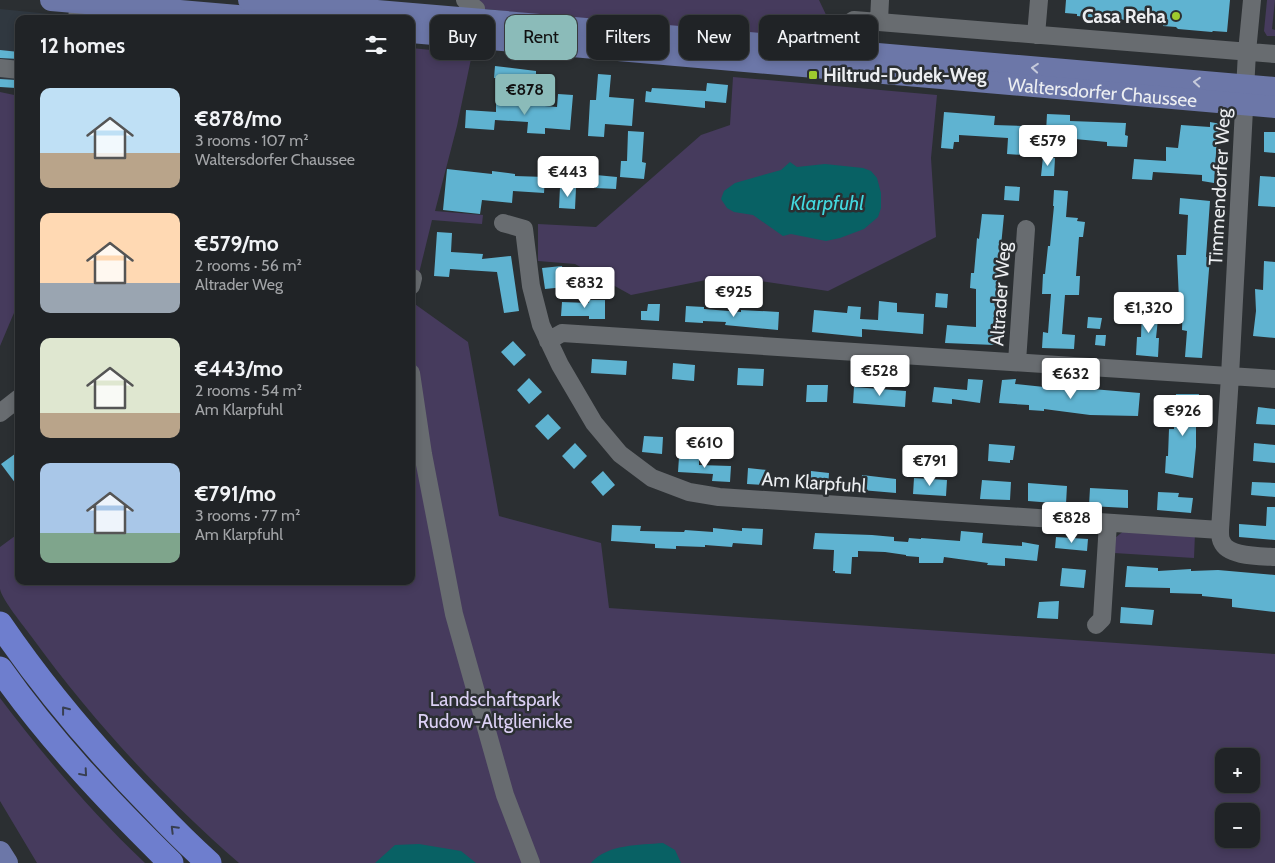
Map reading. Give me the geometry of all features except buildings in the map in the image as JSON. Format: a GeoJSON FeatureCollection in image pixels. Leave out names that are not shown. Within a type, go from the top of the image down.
{"type":"FeatureCollection","features":[{"type":"Feature","properties":{"kind":"highway"},"geometry":{"type":"LineString","coordinates":[[0,624],[31,668],[78,726],[128,783],[209,863]]}},
{"type":"Feature","properties":{"kind":"highway"},"geometry":{"type":"LineString","coordinates":[[4,675],[57,743],[95,786],[171,863]]}},
{"type":"Feature","properties":{"kind":"main road"},"geometry":{"type":"LineString","coordinates":[[51,0],[78,7],[209,15]]}},
{"type":"Feature","properties":{"kind":"main road","name":"Waltersdorfer Chaussee"},"geometry":{"type":"LineString","coordinates":[[249,0],[382,15]]}},
{"type":"Feature","properties":{"kind":"main road","name":"Waltersdorfer Chaussee"},"geometry":{"type":"LineString","coordinates":[[415,20],[430,22]]}},
{"type":"Feature","properties":{"kind":"main road","name":"Waltersdorfer Chaussee"},"geometry":{"type":"LineString","coordinates":[[415,32],[430,30]]}},
{"type":"Feature","properties":{"kind":"main road","name":"Waltersdorfer Chaussee"},"geometry":{"type":"LineString","coordinates":[[495,30],[1245,95],[1275,107]]}},
{"type":"Feature","properties":{"kind":"main road","name":"Waltersdorfer Chaussee"},"geometry":{"type":"LineString","coordinates":[[1245,95],[1275,88]]}},
{"type":"Feature","properties":{"kind":"main road"},"geometry":{"type":"LineString","coordinates":[[0,852],[7,863]]}},
{"type":"Feature","properties":{"kind":"street"},"geometry":{"type":"LineString","coordinates":[[879,21],[880,0]]}},
{"type":"Feature","properties":{"kind":"street"},"geometry":{"type":"LineString","coordinates":[[1036,35],[1039,0]]}},
{"type":"Feature","properties":{"kind":"street","name":"Timmendorfer Weg"},"geometry":{"type":"LineString","coordinates":[[1220,530],[1247,52],[1252,0]]}},
{"type":"Feature","properties":{"kind":"street"},"geometry":{"type":"LineString","coordinates":[[841,61],[842,22],[854,20],[1275,54]]}},
{"type":"Feature","properties":{"kind":"street"},"geometry":{"type":"LineString","coordinates":[[0,68],[15,70]]}},
{"type":"Feature","properties":{"kind":"street","name":"Am Klarpfuhl"},"geometry":{"type":"LineString","coordinates":[[503,223],[524,229],[531,286],[541,325],[560,365],[594,423],[620,454],[652,478],[689,492],[719,497],[1220,530]]}},
{"type":"Feature","properties":{"kind":"street","name":"Altrader Weg"},"geometry":{"type":"LineString","coordinates":[[1016,362],[1026,229]]}},
{"type":"Feature","properties":{"kind":"street"},"geometry":{"type":"LineString","coordinates":[[548,341],[562,333],[1275,379]]}},
{"type":"Feature","properties":{"kind":"street"},"geometry":{"type":"LineString","coordinates":[[415,400],[423,454],[454,614],[505,795],[531,863]]}},
{"type":"Feature","properties":{"kind":"street"},"geometry":{"type":"LineString","coordinates":[[0,413],[15,401]]}},
{"type":"Feature","properties":{"kind":"street"},"geometry":{"type":"LineString","coordinates":[[1096,625],[1102,619],[1108,523]]}},
{"type":"Feature","properties":{"kind":"street"},"geometry":{"type":"LineString","coordinates":[[1220,530],[1222,543],[1228,550],[1238,554],[1275,557]]}},
{"type":"Feature","properties":{"kind":"shaded area"},"geometry":{"type":"Polygon","coordinates":[[[0,9],[50,14],[15,15],[15,87],[0,86],[0,9]]]}},
{"type":"Feature","properties":{"kind":"green space"},"geometry":{"type":"Polygon","coordinates":[[[477,0],[819,0],[826,15],[759,15],[759,38],[749,37],[749,15],[679,15],[679,30],[669,28],[669,15],[587,15],[587,20],[577,19],[577,15],[542,15],[476,8],[477,0]]]}},
{"type":"Feature","properties":{"kind":"green space"},"geometry":{"type":"Polygon","coordinates":[[[1267,0],[1275,0],[1272,29],[1275,30],[1275,36],[1267,36],[1264,31],[1267,0]]]}},
{"type":"Feature","properties":{"kind":"green space","name":"Landschaftspark Rudow-Altglienicke"},"geometry":{"type":"Polygon","coordinates":[[[415,48],[430,50],[430,60],[471,60],[457,126],[435,211],[483,215],[482,224],[432,220],[415,290],[415,48]]]}},
{"type":"Feature","properties":{"kind":"green space"},"geometry":{"type":"Polygon","coordinates":[[[733,77],[937,95],[931,158],[936,237],[828,291],[726,276],[631,295],[575,264],[538,261],[538,224],[596,227],[701,135],[730,125],[733,77]]]}},
{"type":"Feature","properties":{"kind":"green space"},"geometry":{"type":"Polygon","coordinates":[[[0,92],[15,95],[15,310],[0,346],[0,92]]]}},
{"type":"Feature","properties":{"kind":"green space","name":"Landschaftspark Rudow-Altglienicke"},"geometry":{"type":"Polygon","coordinates":[[[415,304],[468,342],[499,516],[601,543],[609,608],[1275,654],[1275,863],[239,863],[182,811],[103,727],[54,667],[5,600],[0,589],[0,547],[15,536],[15,585],[415,585],[415,304]]]}},
{"type":"Feature","properties":{"kind":"green space"},"geometry":{"type":"Polygon","coordinates":[[[1126,529],[1195,533],[1194,558],[1114,553],[1115,538],[1126,529]]]}},
{"type":"Feature","properties":{"kind":"green space"},"geometry":{"type":"Polygon","coordinates":[[[0,698],[69,784],[145,863],[37,863],[0,801],[0,698]]]}},
{"type":"Feature","properties":{"kind":"water","name":"Klarpfuhl"},"geometry":{"type":"Polygon","coordinates":[[[790,162],[797,167],[825,164],[863,168],[871,171],[877,178],[881,193],[881,208],[878,217],[864,229],[826,241],[791,234],[783,236],[753,215],[734,212],[727,208],[721,199],[724,191],[735,183],[781,170],[790,162]]]}},
{"type":"Feature","properties":{"kind":"water"},"geometry":{"type":"Polygon","coordinates":[[[663,843],[675,850],[681,863],[591,863],[606,852],[615,849],[634,845],[663,843]]]}},
{"type":"Feature","properties":{"kind":"water"},"geometry":{"type":"Polygon","coordinates":[[[419,844],[461,851],[476,863],[375,863],[395,845],[419,844]]]}},
{"type":"Feature","properties":{"kind":"place","name":"Casa Reha"},"geometry":{"type":"Point","coordinates":[1176,16]}},
{"type":"Feature","properties":{"kind":"place","name":"Hiltrud-Dudek-Weg"},"geometry":{"type":"Point","coordinates":[813,75]}}]}
